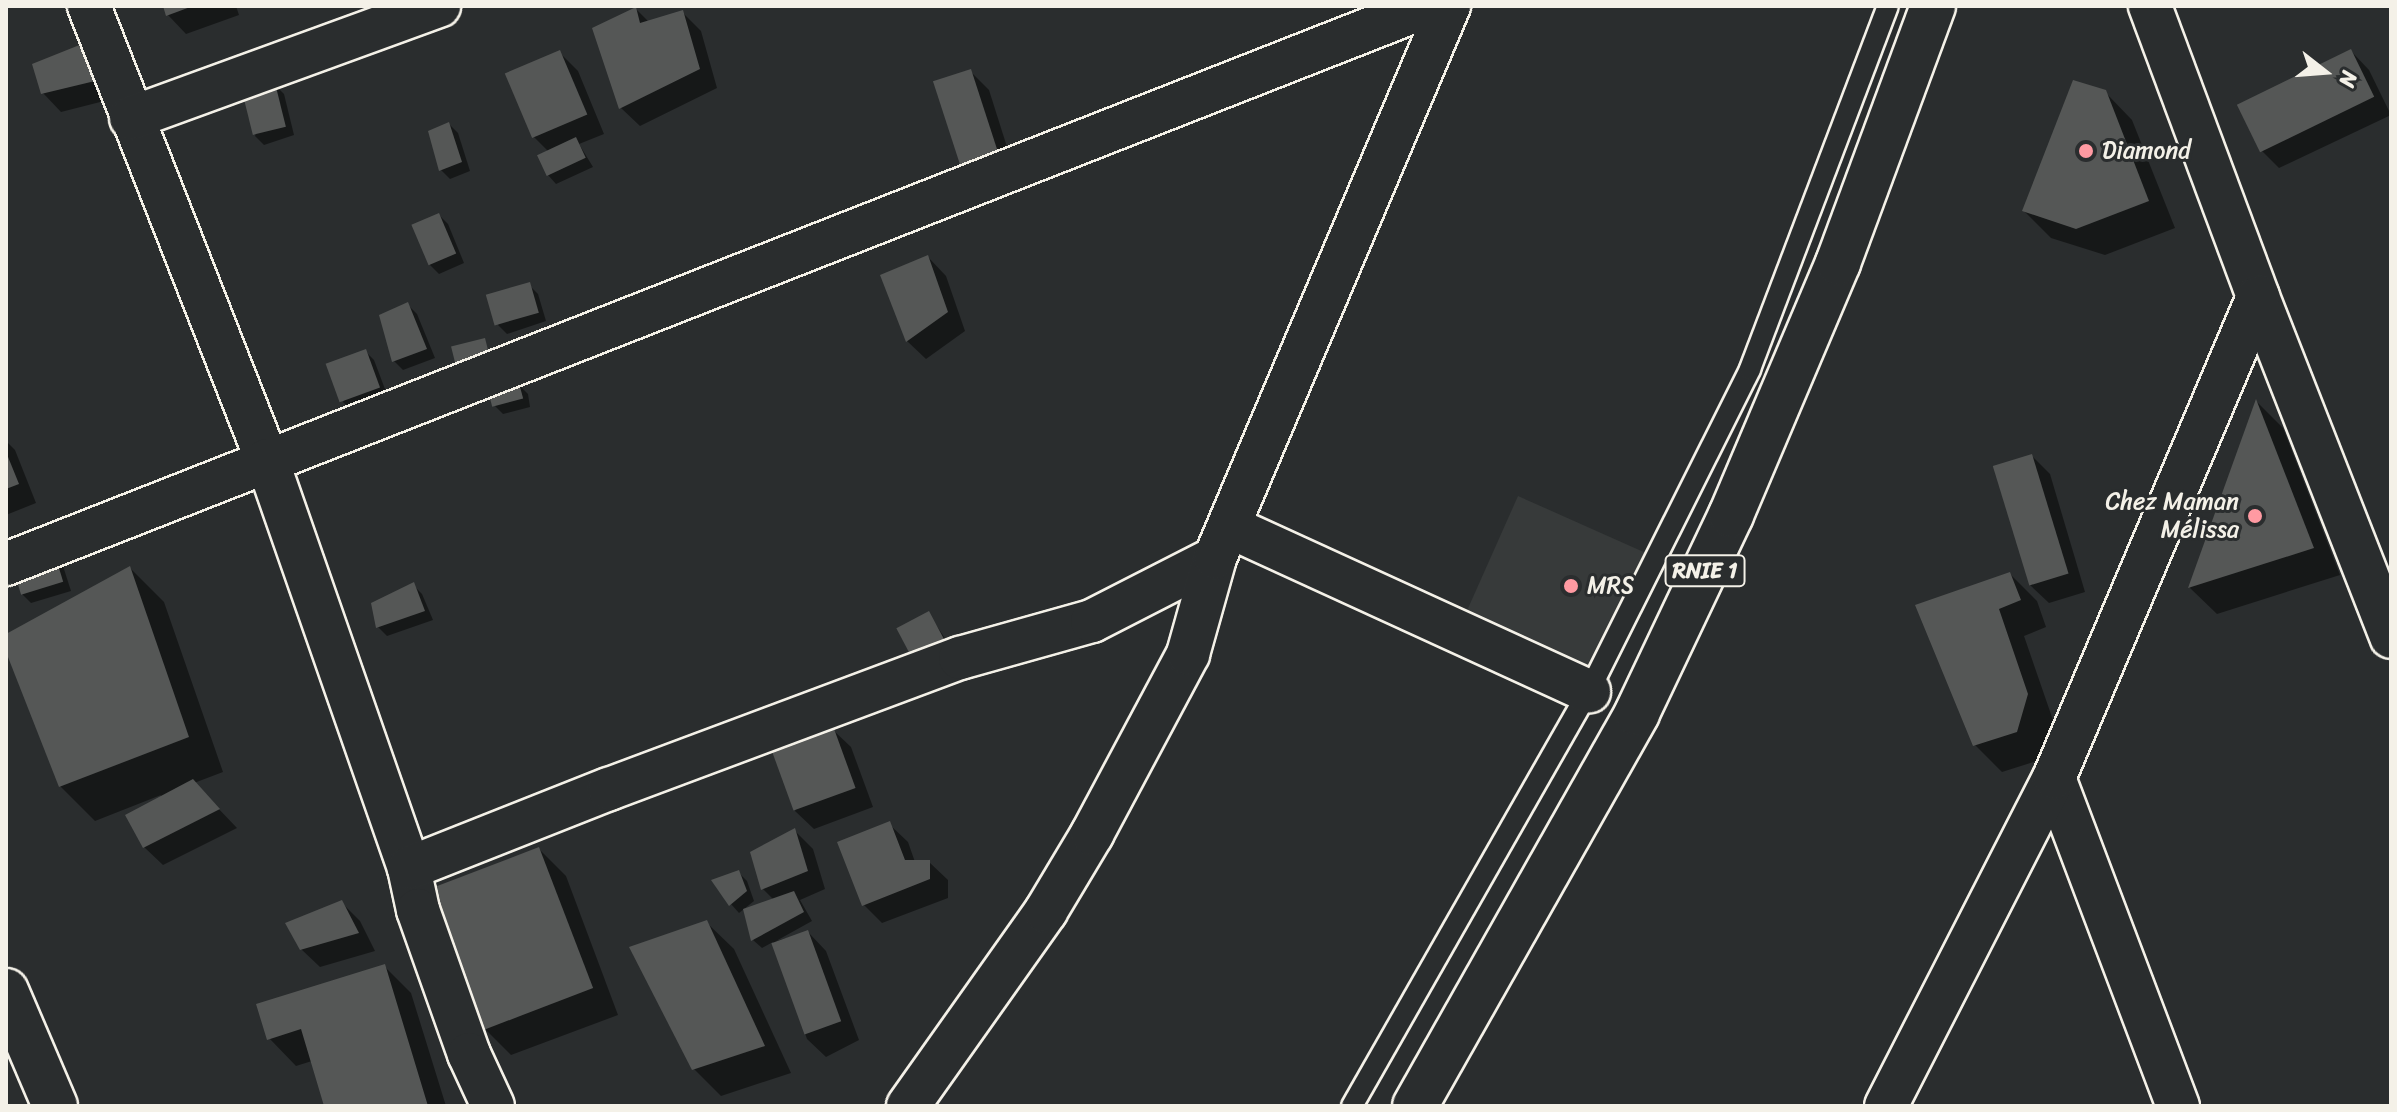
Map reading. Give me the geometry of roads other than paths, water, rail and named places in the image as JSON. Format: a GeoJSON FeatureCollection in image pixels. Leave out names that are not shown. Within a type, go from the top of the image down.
{"type":"FeatureCollection","features":[{"type":"Feature","properties":{"kind":"main road","name":"RNIE 1"},"geometry":{"type":"LineString","coordinates":[[1415,1106],[1637,713],[1724,530],[1838,263],[1933,6]]}},
{"type":"Feature","properties":{"kind":"main road"},"geometry":{"type":"LineString","coordinates":[[6,991],[55,1106]]}},
{"type":"Feature","properties":{"kind":"street"},"geometry":{"type":"LineString","coordinates":[[89,6],[267,460],[409,868],[423,925],[469,1054],[493,1106]]}},
{"type":"Feature","properties":{"kind":"street"},"geometry":{"type":"LineString","coordinates":[[131,118],[439,6]]}},
{"type":"Feature","properties":{"kind":"street"},"geometry":{"type":"LineString","coordinates":[[6,564],[1428,6]]}},
{"type":"Feature","properties":{"kind":"street"},"geometry":{"type":"LineString","coordinates":[[903,1105],[1046,911],[1092,834],[1188,654],[1222,542],[1449,6]]}},
{"type":"Feature","properties":{"kind":"street"},"geometry":{"type":"LineString","coordinates":[[2150,6],[2258,297],[2391,637]]}},
{"type":"Feature","properties":{"kind":"street"},"geometry":{"type":"LineString","coordinates":[[1886,1106],[2054,778],[2258,297]]}},
{"type":"Feature","properties":{"kind":"street"},"geometry":{"type":"LineString","coordinates":[[409,868],[960,658],[1092,621],[1222,542]]}},
{"type":"Feature","properties":{"kind":"street"},"geometry":{"type":"LineString","coordinates":[[1222,542],[1589,691]]}},
{"type":"Feature","properties":{"kind":"street"},"geometry":{"type":"LineString","coordinates":[[2054,778],[2178,1106]]}},
{"type":"Feature","properties":{"kind":"lane"},"geometry":{"type":"LineString","coordinates":[[1352,1106],[1589,691],[1750,369],[1888,6]]}},
{"type":"Feature","properties":{"kind":"place","name":"Diamond"},"geometry":{"type":"Point","coordinates":[2086,151]}},
{"type":"Feature","properties":{"kind":"place","name":"Chez Maman Mélissa"},"geometry":{"type":"Point","coordinates":[2255,516]}},
{"type":"Feature","properties":{"kind":"place","name":"MRS"},"geometry":{"type":"Point","coordinates":[1571,586]}}]}
